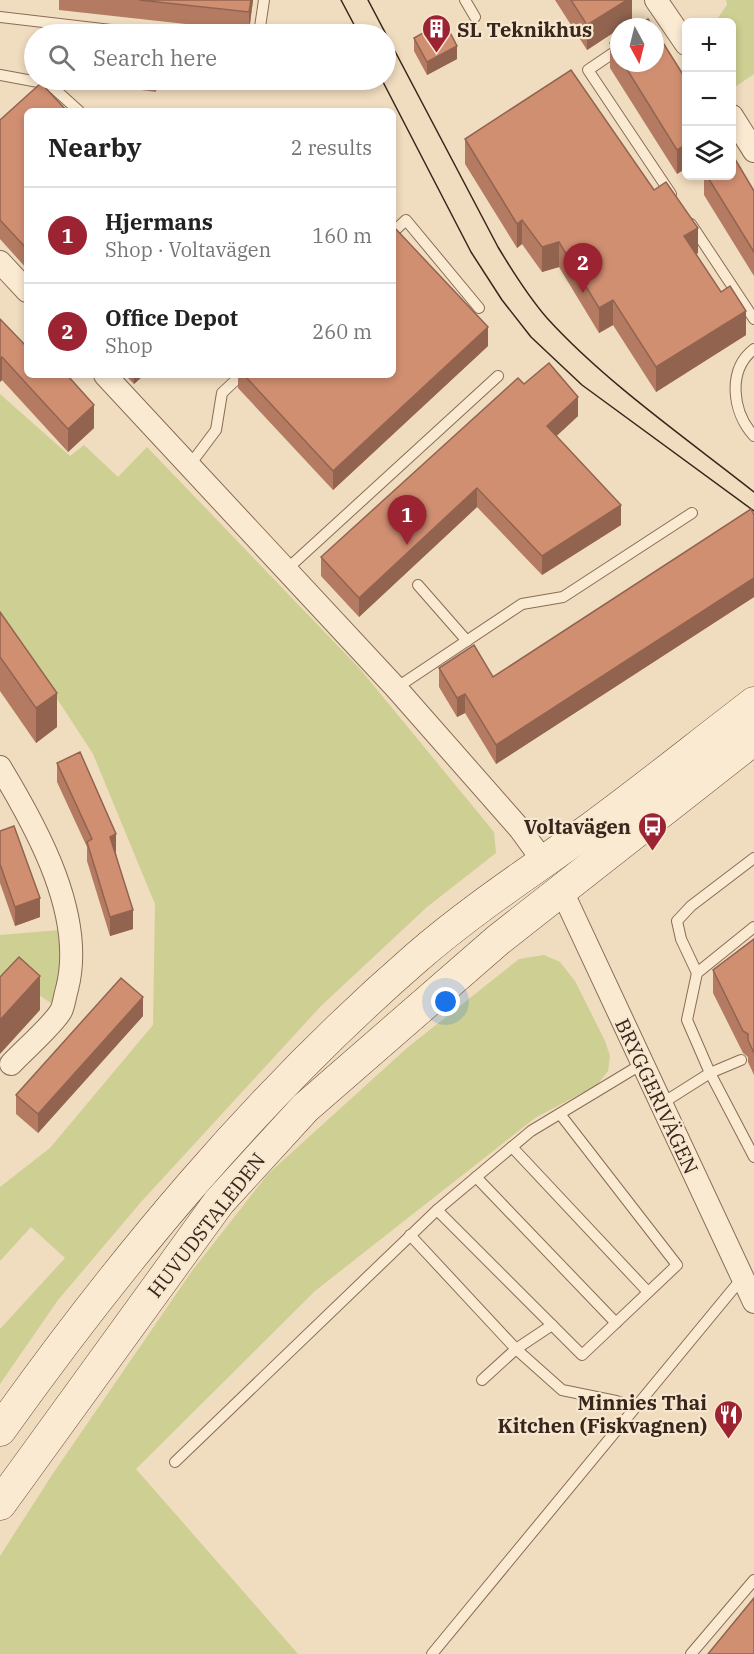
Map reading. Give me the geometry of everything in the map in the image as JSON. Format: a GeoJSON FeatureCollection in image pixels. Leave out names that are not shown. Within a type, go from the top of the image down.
{"type":"FeatureCollection","features":[{"type":"Feature","properties":{"kind":"main road","name":"HUVUDSTALEDEN"},"geometry":{"type":"LineString","coordinates":[[0,1430],[122,1266],[193,1181],[282,1084],[415,959],[488,900],[544,862],[754,703]]}},
{"type":"Feature","properties":{"kind":"main road","name":"HUVUDSTALEDEN"},"geometry":{"type":"LineString","coordinates":[[0,1504],[219,1202],[305,1108],[561,889],[754,739]]}},
{"type":"Feature","properties":{"kind":"main road"},"geometry":{"type":"LineString","coordinates":[[544,862],[561,889]]}},
{"type":"Feature","properties":{"kind":"street"},"geometry":{"type":"LineString","coordinates":[[662,13],[682,38]]}},
{"type":"Feature","properties":{"kind":"street"},"geometry":{"type":"LineString","coordinates":[[736,122],[754,151]]}},
{"type":"Feature","properties":{"kind":"street"},"geometry":{"type":"LineString","coordinates":[[0,262],[24,288]]}},
{"type":"Feature","properties":{"kind":"street"},"geometry":{"type":"LineString","coordinates":[[108,378],[396,688],[520,829],[544,862]]}},
{"type":"Feature","properties":{"kind":"street"},"geometry":{"type":"LineString","coordinates":[[0,767],[25,808],[50,860],[66,916],[72,967],[61,1011],[11,1064]]}},
{"type":"Feature","properties":{"kind":"street","name":"BRYGGERIVÄGEN"},"geometry":{"type":"LineString","coordinates":[[561,889],[661,1104],[748,1278],[754,1302]]}},
{"type":"Feature","properties":{"kind":"lane"},"geometry":{"type":"LineString","coordinates":[[260,24],[264,0]]}},
{"type":"Feature","properties":{"kind":"lane"},"geometry":{"type":"LineString","coordinates":[[465,0],[475,17]]}},
{"type":"Feature","properties":{"kind":"lane"},"geometry":{"type":"LineString","coordinates":[[0,17],[60,24]]}},
{"type":"Feature","properties":{"kind":"lane"},"geometry":{"type":"LineString","coordinates":[[610,56],[588,70],[681,209]]}},
{"type":"Feature","properties":{"kind":"lane"},"geometry":{"type":"LineString","coordinates":[[0,75],[24,79]]}},
{"type":"Feature","properties":{"kind":"lane"},"geometry":{"type":"LineString","coordinates":[[56,90],[76,108]]}},
{"type":"Feature","properties":{"kind":"lane"},"geometry":{"type":"LineString","coordinates":[[687,219],[754,319]]}},
{"type":"Feature","properties":{"kind":"lane"},"geometry":{"type":"LineString","coordinates":[[396,229],[406,220],[479,308]]}},
{"type":"Feature","properties":{"kind":"lane"},"geometry":{"type":"LineString","coordinates":[[754,349],[743,358],[736,382],[737,408],[754,435]]}},
{"type":"Feature","properties":{"kind":"lane"},"geometry":{"type":"LineString","coordinates":[[286,570],[498,376]]}},
{"type":"Feature","properties":{"kind":"lane"},"geometry":{"type":"LineString","coordinates":[[189,466],[216,430],[222,393],[238,378]]}},
{"type":"Feature","properties":{"kind":"lane"},"geometry":{"type":"LineString","coordinates":[[396,688],[522,604],[562,597],[692,513]]}},
{"type":"Feature","properties":{"kind":"lane"},"geometry":{"type":"LineString","coordinates":[[418,585],[467,640]]}},
{"type":"Feature","properties":{"kind":"lane"},"geometry":{"type":"LineString","coordinates":[[754,858],[691,906],[677,921],[681,939],[697,973],[687,1020],[710,1072],[754,1157]]}},
{"type":"Feature","properties":{"kind":"lane"},"geometry":{"type":"LineString","coordinates":[[697,973],[754,927]]}},
{"type":"Feature","properties":{"kind":"lane"},"geometry":{"type":"LineString","coordinates":[[661,1104],[710,1072],[741,1060]]}},
{"type":"Feature","properties":{"kind":"lane"},"geometry":{"type":"LineString","coordinates":[[174,1462],[437,1210],[531,1131],[642,1064]]}},
{"type":"Feature","properties":{"kind":"lane"},"geometry":{"type":"LineString","coordinates":[[437,1210],[582,1355],[677,1265],[560,1114]]}},
{"type":"Feature","properties":{"kind":"lane"},"geometry":{"type":"LineString","coordinates":[[512,1147],[648,1293]]}},
{"type":"Feature","properties":{"kind":"lane"},"geometry":{"type":"LineString","coordinates":[[476,1177],[616,1323]]}},
{"type":"Feature","properties":{"kind":"lane"},"geometry":{"type":"LineString","coordinates":[[410,1235],[516,1349],[562,1390],[634,1407]]}},
{"type":"Feature","properties":{"kind":"lane"},"geometry":{"type":"LineString","coordinates":[[434,1653],[634,1407],[748,1278]]}},
{"type":"Feature","properties":{"kind":"lane"},"geometry":{"type":"LineString","coordinates":[[482,1380],[516,1349],[552,1325]]}},
{"type":"Feature","properties":{"kind":"lane"},"geometry":{"type":"LineString","coordinates":[[691,1654],[754,1580]]}},
{"type":"Feature","properties":{"kind":"green space"},"geometry":{"type":"Polygon","coordinates":[[[726,0],[754,0],[754,74],[736,86],[736,18],[718,18],[727,5],[726,0]]]}},
{"type":"Feature","properties":{"kind":"green space"},"geometry":{"type":"Polygon","coordinates":[[[0,394],[70,456],[84,445],[118,477],[147,447],[360,669],[494,832],[496,853],[427,907],[321,1006],[141,1202],[58,1300],[0,1384],[0,1329],[65,1258],[31,1227],[0,1261],[0,1187],[50,1148],[153,1025],[155,904],[93,754],[0,611],[0,394]]]}},
{"type":"Feature","properties":{"kind":"green space"},"geometry":{"type":"Polygon","coordinates":[[[59,930],[61,969],[54,1005],[18,981],[0,979],[0,935],[59,930]]]}},
{"type":"Feature","properties":{"kind":"green space"},"geometry":{"type":"Polygon","coordinates":[[[544,955],[560,962],[575,981],[605,1041],[610,1056],[608,1071],[597,1085],[535,1118],[315,1291],[136,1469],[298,1654],[0,1654],[0,1556],[52,1475],[192,1271],[268,1174],[407,1048],[519,959],[544,955]]]}},
{"type":"Feature","properties":{"kind":"building"},"geometry":{"type":"Polygon","coordinates":[[[139,0],[251,0],[249,12],[139,0]]]}},
{"type":"Feature","properties":{"kind":"building"},"geometry":{"type":"Polygon","coordinates":[[[571,0],[627,0],[587,25],[571,0]]]}},
{"type":"Feature","properties":{"kind":"building"},"geometry":{"type":"Polygon","coordinates":[[[444,21],[457,46],[427,62],[414,38],[444,21]]]}},
{"type":"Feature","properties":{"kind":"building"},"geometry":{"type":"Polygon","coordinates":[[[664,44],[682,73],[682,147],[677,150],[629,72],[664,72],[664,44]]]}},
{"type":"Feature","properties":{"kind":"building"},"geometry":{"type":"Polygon","coordinates":[[[571,70],[654,190],[666,182],[698,228],[684,236],[721,292],[730,286],[746,311],[656,367],[613,300],[599,308],[559,242],[542,247],[522,220],[517,224],[465,139],[571,70]]]}},
{"type":"Feature","properties":{"kind":"building"},"geometry":{"type":"Polygon","coordinates":[[[33,90],[48,90],[64,108],[24,108],[24,246],[0,220],[0,120],[33,90]]]}},
{"type":"Feature","properties":{"kind":"building"},"geometry":{"type":"Polygon","coordinates":[[[736,161],[754,191],[754,252],[709,180],[736,180],[736,161]]]}},
{"type":"Feature","properties":{"kind":"building"},"geometry":{"type":"Polygon","coordinates":[[[396,229],[488,327],[333,471],[247,378],[396,378],[396,229]]]}},
{"type":"Feature","properties":{"kind":"building"},"geometry":{"type":"Polygon","coordinates":[[[0,319],[24,344],[24,378],[70,378],[94,405],[68,429],[2,357],[0,359],[0,319]]]}},
{"type":"Feature","properties":{"kind":"building"},"geometry":{"type":"Polygon","coordinates":[[[549,363],[578,397],[547,426],[621,505],[542,556],[477,488],[359,598],[321,557],[518,378],[524,384],[549,363]]]}},
{"type":"Feature","properties":{"kind":"building"},"geometry":{"type":"Polygon","coordinates":[[[751,509],[754,515],[754,578],[496,745],[465,694],[457,698],[439,668],[474,645],[493,677],[751,509]]]}},
{"type":"Feature","properties":{"kind":"building"},"geometry":{"type":"Polygon","coordinates":[[[0,612],[57,693],[36,708],[0,657],[0,612]]]}},
{"type":"Feature","properties":{"kind":"building"},"geometry":{"type":"Polygon","coordinates":[[[80,752],[116,834],[110,837],[133,910],[110,917],[87,842],[92,839],[57,763],[80,752]]]}},
{"type":"Feature","properties":{"kind":"building"},"geometry":{"type":"Polygon","coordinates":[[[14,826],[40,898],[15,907],[0,864],[0,831],[14,826]]]}},
{"type":"Feature","properties":{"kind":"building"},"geometry":{"type":"Polygon","coordinates":[[[754,939],[754,1053],[748,1040],[748,1034],[743,1031],[713,970],[754,939]]]}},
{"type":"Feature","properties":{"kind":"building"},"geometry":{"type":"Polygon","coordinates":[[[19,957],[40,976],[0,1020],[0,977],[19,957]]]}},
{"type":"Feature","properties":{"kind":"building"},"geometry":{"type":"Polygon","coordinates":[[[121,978],[143,997],[38,1114],[16,1095],[121,978]]]}},
{"type":"Feature","properties":{"kind":"building"},"geometry":{"type":"Polygon","coordinates":[[[754,1598],[754,1654],[708,1654],[754,1598]]]}},
{"type":"Feature","properties":{"kind":"tram line"},"geometry":{"type":"LineString","coordinates":[[341,0],[354,24]]}},
{"type":"Feature","properties":{"kind":"tram line"},"geometry":{"type":"LineString","coordinates":[[368,0],[381,24]]}},
{"type":"Feature","properties":{"kind":"tram line"},"geometry":{"type":"LineString","coordinates":[[396,53],[498,247],[540,310],[620,387],[754,492]]}},
{"type":"Feature","properties":{"kind":"tram line"},"geometry":{"type":"LineString","coordinates":[[387,90],[471,252],[502,300],[531,337],[582,385],[754,511]]}},
{"type":"Feature","properties":{"kind":"place","name":"SL Teknikhus"},"geometry":{"type":"Point","coordinates":[436,54]}},
{"type":"Feature","properties":{"kind":"place","name":"Office Depot"},"geometry":{"type":"Point","coordinates":[583,293]}},
{"type":"Feature","properties":{"kind":"place","name":"Hjermans"},"geometry":{"type":"Point","coordinates":[407,545]}},
{"type":"Feature","properties":{"kind":"place","name":"Voltavägen"},"geometry":{"type":"Point","coordinates":[652,852]}},
{"type":"Feature","properties":{"kind":"place","name":"Minnies Thai Kitchen (Fiskvagnen)"},"geometry":{"type":"Point","coordinates":[728,1440]}}]}
